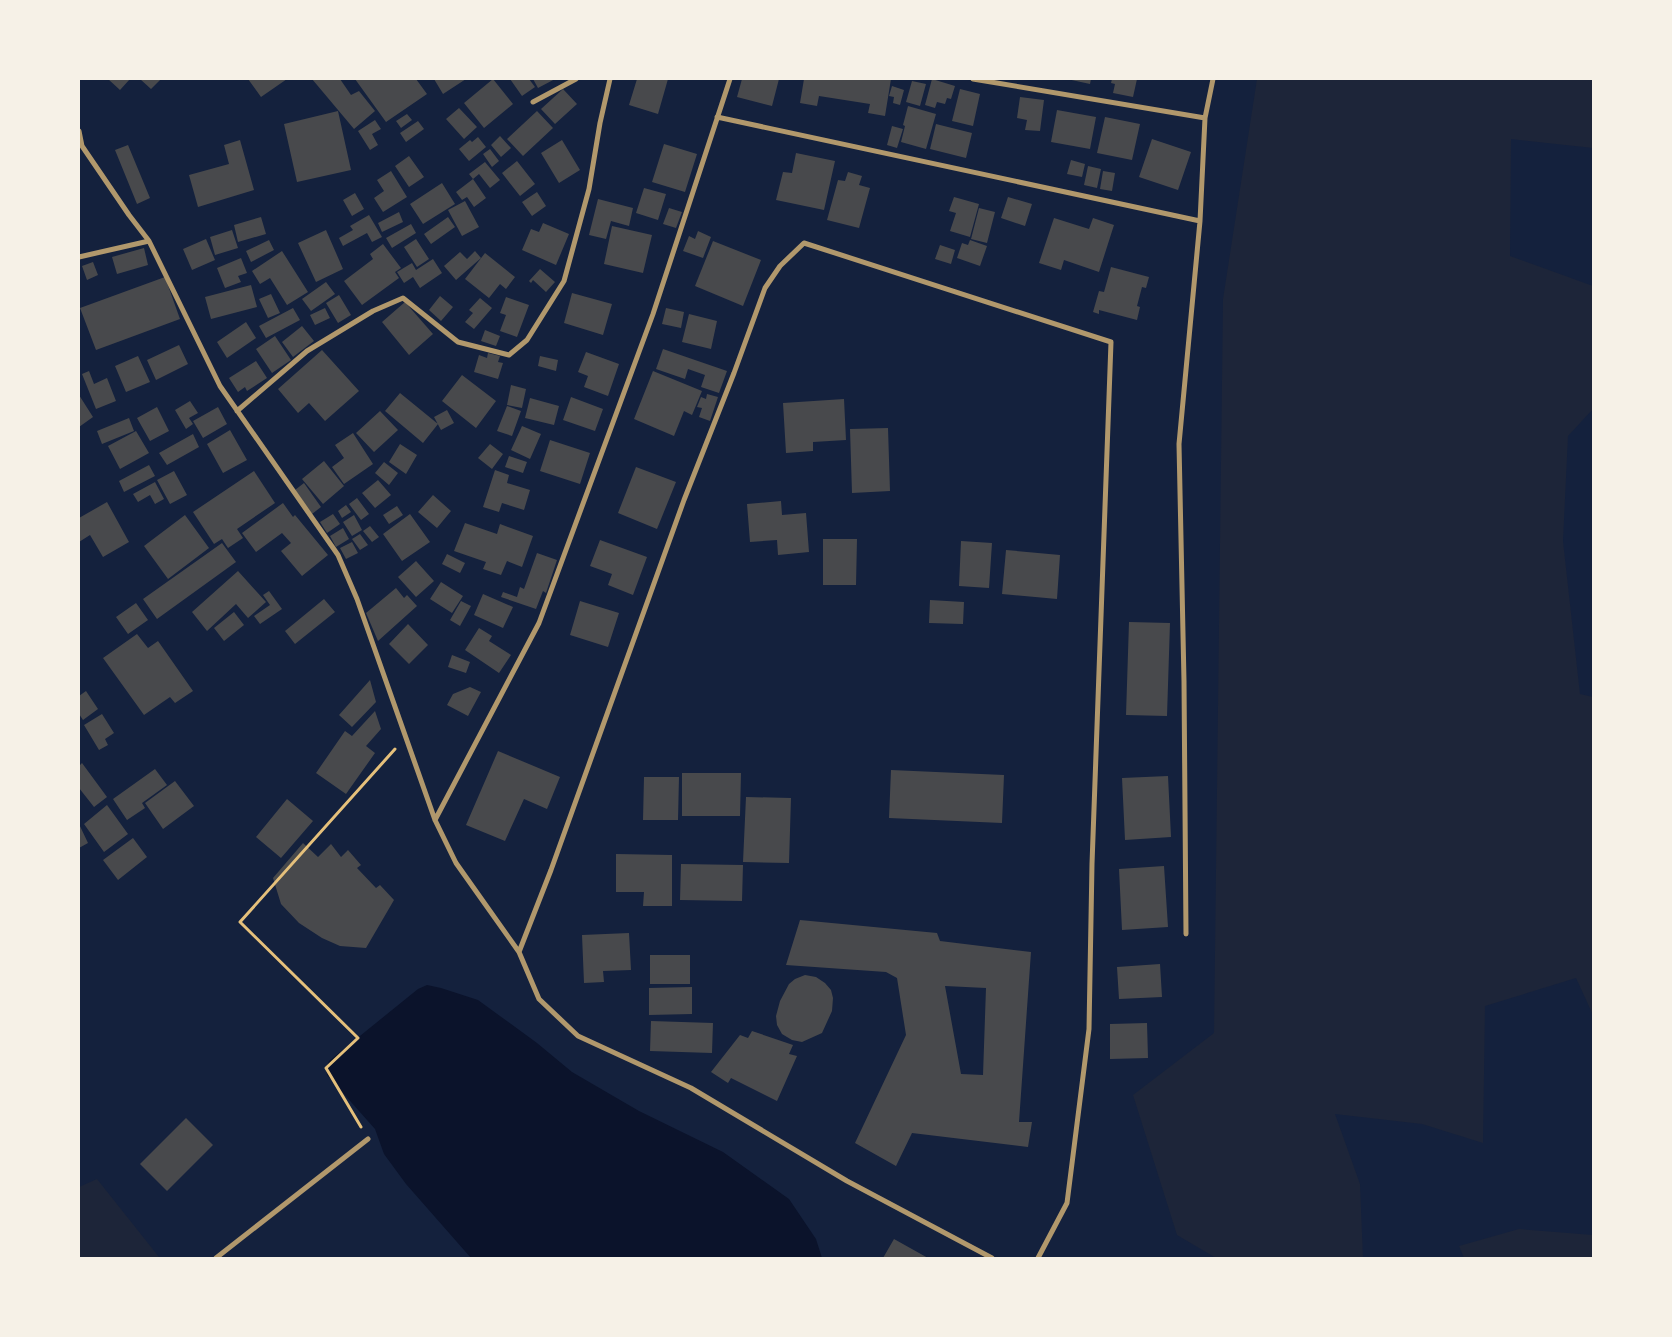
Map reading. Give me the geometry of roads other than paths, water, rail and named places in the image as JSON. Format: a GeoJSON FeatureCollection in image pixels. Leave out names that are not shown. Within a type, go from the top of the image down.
{"type":"FeatureCollection","features":[{"type":"Feature","properties":{"kind":"street"},"geometry":{"type":"LineString","coordinates":[[533,102],[576,79]]}},
{"type":"Feature","properties":{"kind":"street"},"geometry":{"type":"LineString","coordinates":[[237,411],[307,351],[373,312],[402,298],[458,342],[509,355],[526,340],[564,280],[589,189],[610,79]]}},
{"type":"Feature","properties":{"kind":"street"},"geometry":{"type":"LineString","coordinates":[[435,820],[539,623],[653,314],[730,79]]}},
{"type":"Feature","properties":{"kind":"street"},"geometry":{"type":"LineString","coordinates":[[973,79],[1205,118]]}},
{"type":"Feature","properties":{"kind":"street"},"geometry":{"type":"LineString","coordinates":[[1186,934],[1184,682],[1179,444],[1200,221],[1205,118],[1213,79]]}},
{"type":"Feature","properties":{"kind":"street"},"geometry":{"type":"LineString","coordinates":[[717,117],[1200,221]]}},
{"type":"Feature","properties":{"kind":"street"},"geometry":{"type":"LineString","coordinates":[[79,131],[82,146],[149,241],[220,386],[338,556],[357,599],[435,820],[456,863],[519,952],[539,999],[578,1036],[691,1088],[847,1181],[992,1258]]}},
{"type":"Feature","properties":{"kind":"street"},"geometry":{"type":"LineString","coordinates":[[79,256],[149,241]]}},
{"type":"Feature","properties":{"kind":"street"},"geometry":{"type":"LineString","coordinates":[[519,952],[610,709],[684,500],[765,288],[780,266],[804,243],[1111,342],[1092,864],[1089,1029],[1067,1203],[1038,1258]]}},
{"type":"Feature","properties":{"kind":"street"},"geometry":{"type":"LineString","coordinates":[[216,1258],[368,1139]]}}]}
